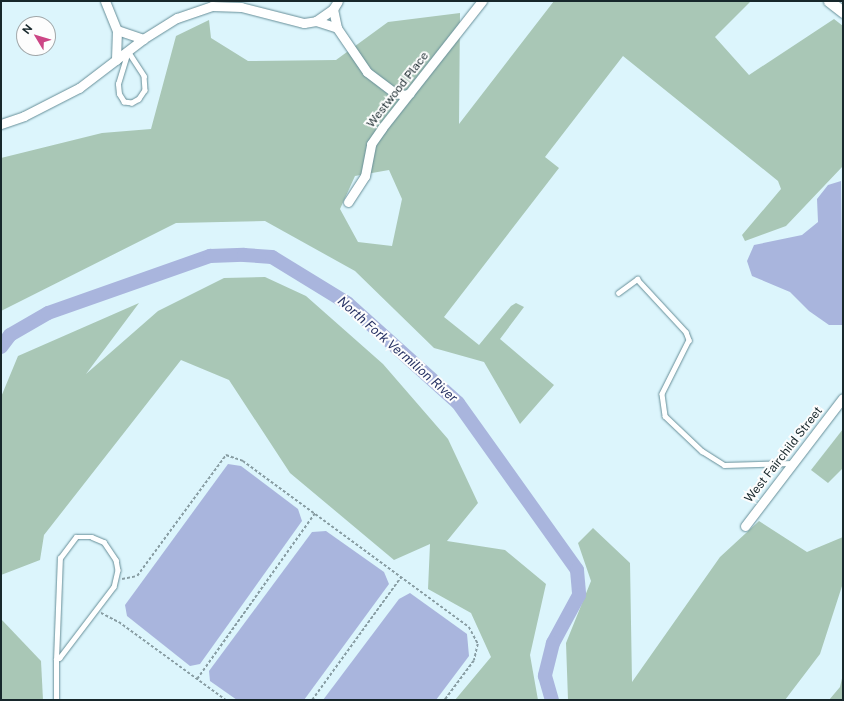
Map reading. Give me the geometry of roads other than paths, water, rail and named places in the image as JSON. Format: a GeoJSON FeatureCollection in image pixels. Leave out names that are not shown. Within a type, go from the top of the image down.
{"type":"FeatureCollection","features":[{"type":"Feature","properties":{"kind":"street"},"geometry":{"type":"LineString","coordinates":[[105,1],[117,30],[116,60]]}},
{"type":"Feature","properties":{"kind":"street","name":"Westwood Place"},"geometry":{"type":"LineString","coordinates":[[348,202],[365,176],[371,144],[482,1]]}},
{"type":"Feature","properties":{"kind":"street"},"geometry":{"type":"LineString","coordinates":[[829,1],[843,12]]}},
{"type":"Feature","properties":{"kind":"street"},"geometry":{"type":"LineString","coordinates":[[336,5],[337,28],[367,72],[395,93],[405,95],[410,93]]}},
{"type":"Feature","properties":{"kind":"street"},"geometry":{"type":"LineString","coordinates":[[316,21],[336,5]]}},
{"type":"Feature","properties":{"kind":"street"},"geometry":{"type":"LineString","coordinates":[[1,124],[24,116],[79,88],[143,39],[177,18],[212,6],[241,7],[297,23],[316,21],[337,28]]}},
{"type":"Feature","properties":{"kind":"street"},"geometry":{"type":"LineString","coordinates":[[117,30],[143,39]]}},
{"type":"Feature","properties":{"kind":"street","name":"West Fairchild Street"},"geometry":{"type":"LineString","coordinates":[[745,526],[843,398]]}},
{"type":"Feature","properties":{"kind":"lane"},"geometry":{"type":"LineString","coordinates":[[128,51],[144,76],[145,90],[139,99],[132,103],[124,102],[118,89],[128,51]]}},
{"type":"Feature","properties":{"kind":"lane"},"geometry":{"type":"LineString","coordinates":[[618,293],[637,279],[686,332],[689,340],[662,394],[665,416],[702,451],[724,465],[793,463]]}},
{"type":"Feature","properties":{"kind":"lane"},"geometry":{"type":"LineString","coordinates":[[56,660],[60,658],[114,587],[116,560],[104,542],[92,537],[76,537],[60,558],[56,660],[56,700]]}},
{"type":"Feature","properties":{"kind":"water"},"geometry":{"type":"Polygon","coordinates":[[[841,181],[843,325],[829,325],[809,311],[790,292],[752,276],[747,261],[754,245],[802,235],[818,222],[817,199],[828,185],[841,181]]]}},
{"type":"Feature","properties":{"kind":"water"},"geometry":{"type":"Polygon","coordinates":[[[228,464],[241,466],[298,509],[302,521],[200,664],[190,666],[127,616],[125,605],[228,464]]]}},
{"type":"Feature","properties":{"kind":"water"},"geometry":{"type":"Polygon","coordinates":[[[326,531],[384,572],[389,584],[304,700],[237,700],[210,681],[209,671],[312,532],[326,531]]]}},
{"type":"Feature","properties":{"kind":"water"},"geometry":{"type":"Polygon","coordinates":[[[410,593],[467,634],[469,656],[436,700],[323,700],[399,599],[410,593]]]}},
{"type":"Feature","properties":{"kind":"waterway","name":"North Fork Vermilion River"},"geometry":{"type":"LineString","coordinates":[[1,347],[10,335],[48,313],[210,256],[244,255],[272,257],[347,303],[458,403],[577,570],[579,595],[553,643],[545,676],[552,700]]}}]}
